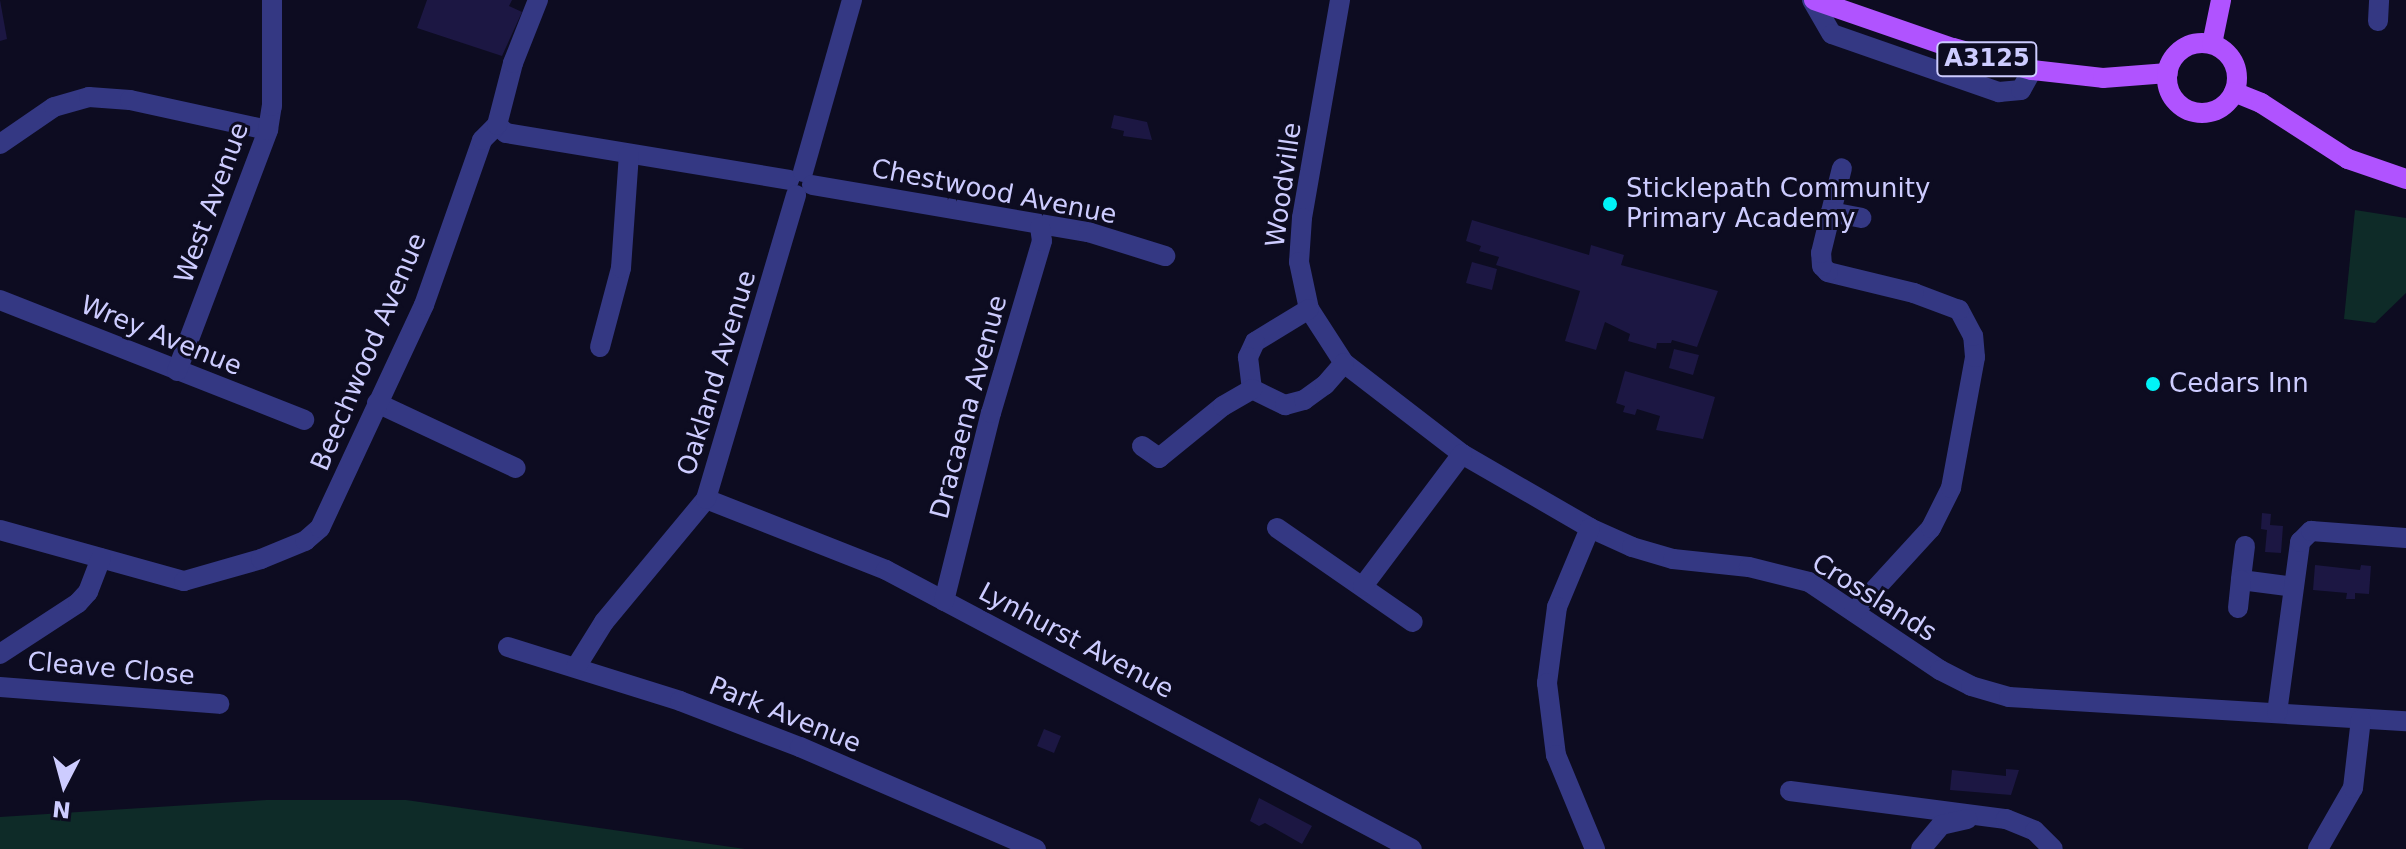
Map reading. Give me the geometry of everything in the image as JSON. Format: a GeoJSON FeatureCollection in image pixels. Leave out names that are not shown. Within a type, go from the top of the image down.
{"type":"FeatureCollection","features":[{"type":"Feature","properties":{"kind":"main road","name":"A3125"},"geometry":{"type":"LineString","coordinates":[[1813,0],[1953,48],[2032,70],[2103,78],[2168,73]]}},
{"type":"Feature","properties":{"kind":"main road"},"geometry":{"type":"LineString","coordinates":[[2212,44],[2221,0]]}},
{"type":"Feature","properties":{"kind":"main road"},"geometry":{"type":"LineString","coordinates":[[2196,43],[2212,44],[2232,59],[2237,80],[2234,92],[2216,110],[2198,112],[2175,100],[2168,86],[2168,73],[2171,62],[2184,48],[2196,43]]}},
{"type":"Feature","properties":{"kind":"main road"},"geometry":{"type":"LineString","coordinates":[[2234,92],[2261,103],[2348,159],[2406,179]]}},
{"type":"Feature","properties":{"kind":"street","name":"West Avenue"},"geometry":{"type":"LineString","coordinates":[[177,371],[268,130],[272,106],[272,0]]}},
{"type":"Feature","properties":{"kind":"street"},"geometry":{"type":"LineString","coordinates":[[497,125],[513,63],[538,0]]}},
{"type":"Feature","properties":{"kind":"street","name":"Oakland Avenue"},"geometry":{"type":"LineString","coordinates":[[576,667],[604,622],[706,499],[852,0]]}},
{"type":"Feature","properties":{"kind":"street","name":"Woodville"},"geometry":{"type":"LineString","coordinates":[[1340,0],[1302,218],[1299,262],[1309,309],[1344,363],[1462,454],[1590,528]]}},
{"type":"Feature","properties":{"kind":"street"},"geometry":{"type":"LineString","coordinates":[[1813,0],[1832,34],[1999,92],[2021,90],[2032,70]]}},
{"type":"Feature","properties":{"kind":"street"},"geometry":{"type":"LineString","coordinates":[[0,144],[25,123],[54,107],[89,97],[130,100],[268,130]]}},
{"type":"Feature","properties":{"kind":"street","name":"Beechwood Avenue"},"geometry":{"type":"LineString","coordinates":[[101,558],[184,581],[261,559],[305,541],[320,528],[424,305],[482,140],[497,125]]}},
{"type":"Feature","properties":{"kind":"street","name":"Chestwood Avenue"},"geometry":{"type":"LineString","coordinates":[[497,125],[506,133],[1040,227],[1088,232],[1165,256]]}},
{"type":"Feature","properties":{"kind":"street"},"geometry":{"type":"LineString","coordinates":[[600,347],[621,268],[629,155]]}},
{"type":"Feature","properties":{"kind":"street"},"geometry":{"type":"LineString","coordinates":[[1842,168],[1821,253],[1822,266],[1828,272],[1914,293],[1959,310],[1973,336],[1975,357],[1951,488],[1931,528],[1854,612]]}},
{"type":"Feature","properties":{"kind":"street"},"geometry":{"type":"LineString","coordinates":[[1831,212],[1861,218]]}},
{"type":"Feature","properties":{"kind":"street","name":"Dracaena Avenue"},"geometry":{"type":"LineString","coordinates":[[944,601],[991,413],[1042,241],[1040,227]]}},
{"type":"Feature","properties":{"kind":"street","name":"Wrey Avenue"},"geometry":{"type":"LineString","coordinates":[[0,300],[304,420]]}},
{"type":"Feature","properties":{"kind":"street"},"geometry":{"type":"LineString","coordinates":[[1252,389],[1248,357],[1255,342],[1309,309]]}},
{"type":"Feature","properties":{"kind":"street"},"geometry":{"type":"LineString","coordinates":[[1252,389],[1285,405],[1304,400],[1344,363]]}},
{"type":"Feature","properties":{"kind":"street"},"geometry":{"type":"LineString","coordinates":[[1142,446],[1159,458],[1223,406],[1252,389]]}},
{"type":"Feature","properties":{"kind":"street"},"geometry":{"type":"LineString","coordinates":[[377,403],[516,468]]}},
{"type":"Feature","properties":{"kind":"street"},"geometry":{"type":"LineString","coordinates":[[1363,586],[1462,454]]}},
{"type":"Feature","properties":{"kind":"street","name":"Lynhurst Avenue"},"geometry":{"type":"LineString","coordinates":[[706,499],[886,570],[1412,849]]}},
{"type":"Feature","properties":{"kind":"street"},"geometry":{"type":"LineString","coordinates":[[1277,528],[1413,622]]}},
{"type":"Feature","properties":{"kind":"street"},"geometry":{"type":"LineString","coordinates":[[1590,528],[1557,607],[1547,683],[1556,755],[1595,849]]}},
{"type":"Feature","properties":{"kind":"street","name":"Crosslands"},"geometry":{"type":"LineString","coordinates":[[1590,528],[1632,547],[1673,559],[1780,572],[1809,582],[1971,686],[2009,697],[2406,721]]}},
{"type":"Feature","properties":{"kind":"street"},"geometry":{"type":"LineString","coordinates":[[0,530],[101,558],[88,592],[78,603],[0,654]]}},
{"type":"Feature","properties":{"kind":"street"},"geometry":{"type":"LineString","coordinates":[[2277,713],[2300,542],[2311,531],[2406,538]]}},
{"type":"Feature","properties":{"kind":"street"},"geometry":{"type":"LineString","coordinates":[[2238,608],[2245,546]]}},
{"type":"Feature","properties":{"kind":"street"},"geometry":{"type":"LineString","coordinates":[[2241,580],[2294,587]]}},
{"type":"Feature","properties":{"kind":"street","name":"Park Avenue"},"geometry":{"type":"LineString","coordinates":[[508,647],[680,701],[800,747],[1036,849]]}},
{"type":"Feature","properties":{"kind":"street","name":"Cleave Close"},"geometry":{"type":"LineString","coordinates":[[0,687],[219,704]]}},
{"type":"Feature","properties":{"kind":"street"},"geometry":{"type":"LineString","coordinates":[[2318,849],[2353,788],[2361,719]]}},
{"type":"Feature","properties":{"kind":"street"},"geometry":{"type":"LineString","coordinates":[[1790,791],[2006,819],[2035,831],[2053,849]]}},
{"type":"Feature","properties":{"kind":"street"},"geometry":{"type":"LineString","coordinates":[[1921,849],[1941,825],[1979,816]]}},
{"type":"Feature","properties":{"kind":"green space"},"geometry":{"type":"Polygon","coordinates":[[[2355,210],[2406,218],[2406,293],[2375,323],[2344,319],[2355,210]]]}},
{"type":"Feature","properties":{"kind":"green space"},"geometry":{"type":"Polygon","coordinates":[[[267,800],[406,800],[745,849],[0,849],[0,817],[267,800]]]}},
{"type":"Feature","properties":{"kind":"building"},"geometry":{"type":"Polygon","coordinates":[[[0,0],[7,39],[0,41],[0,0]]]}},
{"type":"Feature","properties":{"kind":"building"},"geometry":{"type":"Polygon","coordinates":[[[427,0],[512,0],[509,6],[522,12],[502,56],[417,28],[427,0]]]}},
{"type":"Feature","properties":{"kind":"building"},"geometry":{"type":"Polygon","coordinates":[[[1114,115],[1147,122],[1152,140],[1123,136],[1124,131],[1111,128],[1114,115]]]}},
{"type":"Feature","properties":{"kind":"building"},"geometry":{"type":"Polygon","coordinates":[[[1472,220],[1589,255],[1591,245],[1624,255],[1621,265],[1718,291],[1697,347],[1672,340],[1671,343],[1657,343],[1656,349],[1628,341],[1630,334],[1605,322],[1596,350],[1565,341],[1580,291],[1496,265],[1499,257],[1479,251],[1481,246],[1466,241],[1472,220]]]}},
{"type":"Feature","properties":{"kind":"building"},"geometry":{"type":"Polygon","coordinates":[[[1472,262],[1497,269],[1492,290],[1466,283],[1472,262]]]}},
{"type":"Feature","properties":{"kind":"building"},"geometry":{"type":"Polygon","coordinates":[[[1674,349],[1699,355],[1693,375],[1669,368],[1674,349]]]}},
{"type":"Feature","properties":{"kind":"building"},"geometry":{"type":"Polygon","coordinates":[[[1625,371],[1715,397],[1703,439],[1656,430],[1660,416],[1637,409],[1635,415],[1623,412],[1625,406],[1616,403],[1625,371]]]}},
{"type":"Feature","properties":{"kind":"building"},"geometry":{"type":"Polygon","coordinates":[[[2262,513],[2271,514],[2270,525],[2283,526],[2281,553],[2265,552],[2267,530],[2261,529],[2262,513]]]}},
{"type":"Feature","properties":{"kind":"building"},"geometry":{"type":"Polygon","coordinates":[[[2315,565],[2360,570],[2361,565],[2371,566],[2369,594],[2355,593],[2355,599],[2346,599],[2347,593],[2313,590],[2315,565]]]}},
{"type":"Feature","properties":{"kind":"building"},"geometry":{"type":"Polygon","coordinates":[[[1044,729],[1061,736],[1054,753],[1037,746],[1044,729]]]}},
{"type":"Feature","properties":{"kind":"building"},"geometry":{"type":"Polygon","coordinates":[[[2006,769],[2019,770],[2011,795],[1950,790],[1952,770],[2006,776],[2006,769]]]}},
{"type":"Feature","properties":{"kind":"building"},"geometry":{"type":"Polygon","coordinates":[[[1259,798],[1312,826],[1302,844],[1265,823],[1259,826],[1250,821],[1259,798]]]}},
{"type":"Feature","properties":{"kind":"place","name":"Sticklepath Community Primary Academy"},"geometry":{"type":"Point","coordinates":[1610,204]}},
{"type":"Feature","properties":{"kind":"place","name":"Cedars Inn"},"geometry":{"type":"Point","coordinates":[2153,384]}}]}
